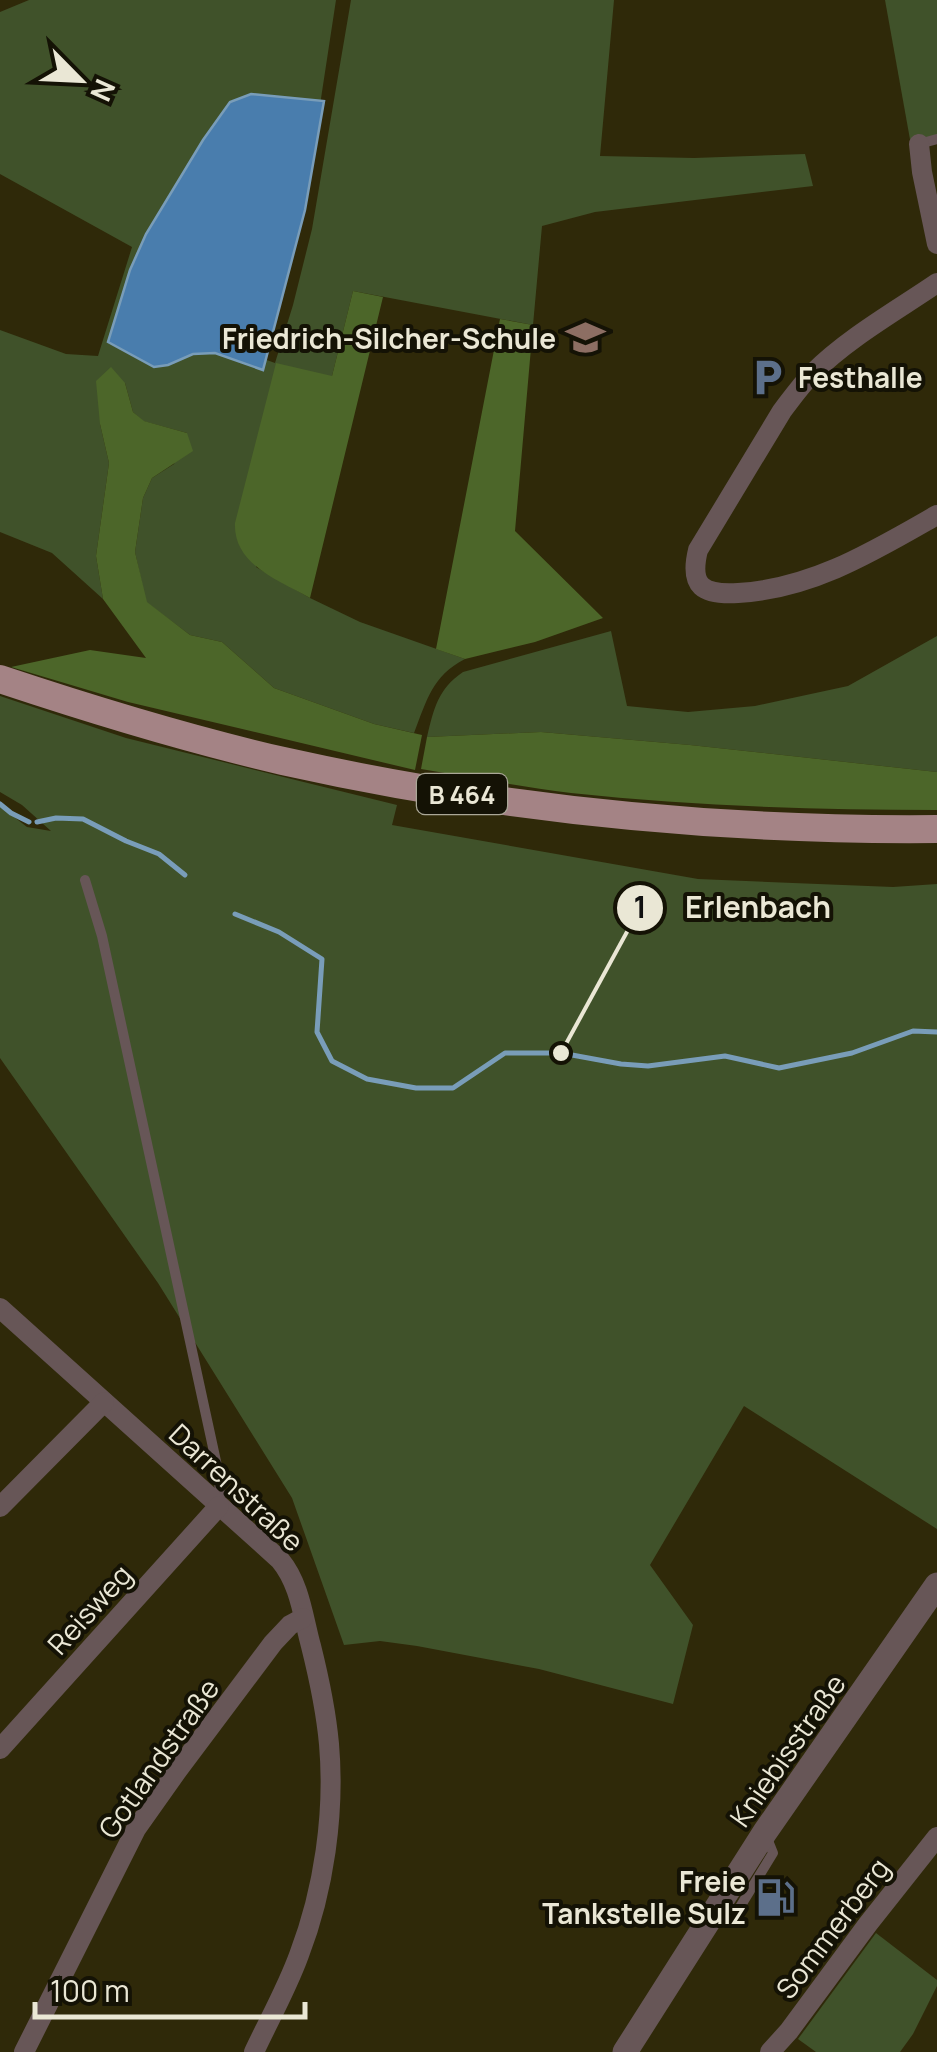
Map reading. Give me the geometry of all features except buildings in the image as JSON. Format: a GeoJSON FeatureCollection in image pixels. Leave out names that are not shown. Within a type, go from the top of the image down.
{"type":"FeatureCollection","features":[{"type":"Feature","properties":{"kind":"main road","name":"B 464"},"geometry":{"type":"LineString","coordinates":[[0,678],[284,761],[461,794],[553,808],[709,822],[815,828],[937,828]]}},
{"type":"Feature","properties":{"kind":"street"},"geometry":{"type":"LineString","coordinates":[[928,142],[922,172],[937,244]]}},
{"type":"Feature","properties":{"kind":"street"},"geometry":{"type":"LineString","coordinates":[[937,283],[842,349],[794,394],[698,550],[694,564],[696,579],[706,591],[724,594],[807,582],[937,515]]}},
{"type":"Feature","properties":{"kind":"street","name":"Darrenstraße"},"geometry":{"type":"LineString","coordinates":[[0,1308],[286,1568],[296,1587],[319,1680],[330,1746],[326,1841],[312,1915],[300,1953],[254,2052]]}},
{"type":"Feature","properties":{"kind":"street"},"geometry":{"type":"LineString","coordinates":[[0,1507],[104,1402]]}},
{"type":"Feature","properties":{"kind":"street","name":"Reisweg"},"geometry":{"type":"LineString","coordinates":[[0,1748],[219,1506]]}},
{"type":"Feature","properties":{"kind":"street","name":"Kniebisstraße"},"geometry":{"type":"LineString","coordinates":[[625,2052],[765,1832],[937,1586]]}},
{"type":"Feature","properties":{"kind":"street","name":"Gotlandstraße"},"geometry":{"type":"LineString","coordinates":[[24,2052],[136,1829],[273,1643],[304,1618]]}},
{"type":"Feature","properties":{"kind":"street","name":"Sommerberg"},"geometry":{"type":"LineString","coordinates":[[770,2052],[937,1836]]}},
{"type":"Feature","properties":{"kind":"lane"},"geometry":{"type":"LineString","coordinates":[[85,880],[102,936],[220,1475],[219,1506]]}},
{"type":"Feature","properties":{"kind":"green space"},"geometry":{"type":"Polygon","coordinates":[[[29,0],[336,0],[311,164],[264,359],[275,363],[312,229],[351,0],[614,0],[600,156],[805,154],[813,186],[595,212],[542,226],[533,325],[353,291],[332,376],[256,567],[360,622],[465,659],[438,681],[414,733],[374,724],[274,688],[222,642],[190,635],[146,602],[135,552],[143,498],[152,478],[174,464],[187,433],[143,421],[133,412],[125,383],[100,424],[109,463],[96,556],[103,599],[52,553],[0,532],[0,330],[66,354],[98,356],[132,247],[0,174],[0,12],[29,0]]]}},
{"type":"Feature","properties":{"kind":"green space"},"geometry":{"type":"Polygon","coordinates":[[[885,0],[937,0],[937,139],[911,145],[885,0]]]}},
{"type":"Feature","properties":{"kind":"green space"},"geometry":{"type":"Polygon","coordinates":[[[353,291],[383,297],[310,598],[250,561],[236,538],[235,523],[276,363],[332,376],[353,291]]]}},
{"type":"Feature","properties":{"kind":"green space"},"geometry":{"type":"Polygon","coordinates":[[[500,319],[533,325],[515,531],[603,618],[535,642],[465,659],[436,649],[500,319]]]}},
{"type":"Feature","properties":{"kind":"green space"},"geometry":{"type":"Polygon","coordinates":[[[111,367],[125,383],[133,412],[144,421],[187,433],[193,451],[152,478],[143,498],[135,552],[147,602],[190,635],[222,642],[274,688],[374,724],[422,735],[415,770],[128,702],[11,667],[90,650],[146,658],[103,599],[96,556],[109,463],[96,381],[111,367]]]}},
{"type":"Feature","properties":{"kind":"green space"},"geometry":{"type":"Polygon","coordinates":[[[611,631],[627,706],[688,712],[755,706],[848,686],[937,636],[937,772],[541,732],[427,737],[438,700],[463,672],[611,631]]]}},
{"type":"Feature","properties":{"kind":"green space"},"geometry":{"type":"Polygon","coordinates":[[[0,696],[126,738],[397,805],[392,825],[698,879],[893,887],[937,884],[937,1529],[744,1406],[650,1565],[693,1625],[673,1704],[539,1669],[417,1646],[380,1641],[344,1645],[292,1498],[158,1283],[0,1058],[0,806],[27,827],[51,831],[22,805],[0,792],[0,696]]]}},
{"type":"Feature","properties":{"kind":"green space"},"geometry":{"type":"Polygon","coordinates":[[[541,732],[937,772],[937,810],[662,801],[552,791],[421,769],[427,737],[541,732]]]}},
{"type":"Feature","properties":{"kind":"green space"},"geometry":{"type":"Polygon","coordinates":[[[876,1933],[937,1980],[913,2034],[900,2052],[816,2052],[798,2039],[876,1933]]]}},
{"type":"Feature","properties":{"kind":"water"},"geometry":{"type":"Polygon","coordinates":[[[251,94],[324,101],[305,210],[263,370],[215,353],[193,354],[154,367],[108,342],[130,270],[146,234],[203,140],[230,102],[251,94]]]}},
{"type":"Feature","properties":{"kind":"waterway"},"geometry":{"type":"LineString","coordinates":[[0,804],[29,822]]}},
{"type":"Feature","properties":{"kind":"waterway"},"geometry":{"type":"LineString","coordinates":[[37,822],[83,819],[159,854],[185,875]]}},
{"type":"Feature","properties":{"kind":"waterway"},"geometry":{"type":"LineString","coordinates":[[235,914],[279,932],[322,959],[317,1032],[332,1061],[367,1079],[416,1088],[453,1088],[505,1053],[561,1053],[648,1066],[725,1056],[779,1068],[852,1053],[913,1031],[937,1032]]}},
{"type":"Feature","properties":{"kind":"place","name":"Friedrich-Silcher-Schule"},"geometry":{"type":"Point","coordinates":[586,338]}},
{"type":"Feature","properties":{"kind":"place","name":"Festhalle"},"geometry":{"type":"Point","coordinates":[768,377]}},
{"type":"Feature","properties":{"kind":"place","name":"Erlenbach"},"geometry":{"type":"Point","coordinates":[561,1053]}},
{"type":"Feature","properties":{"kind":"place","name":"Freie Tankstelle Sulz"},"geometry":{"type":"Point","coordinates":[776,1897]}}]}
